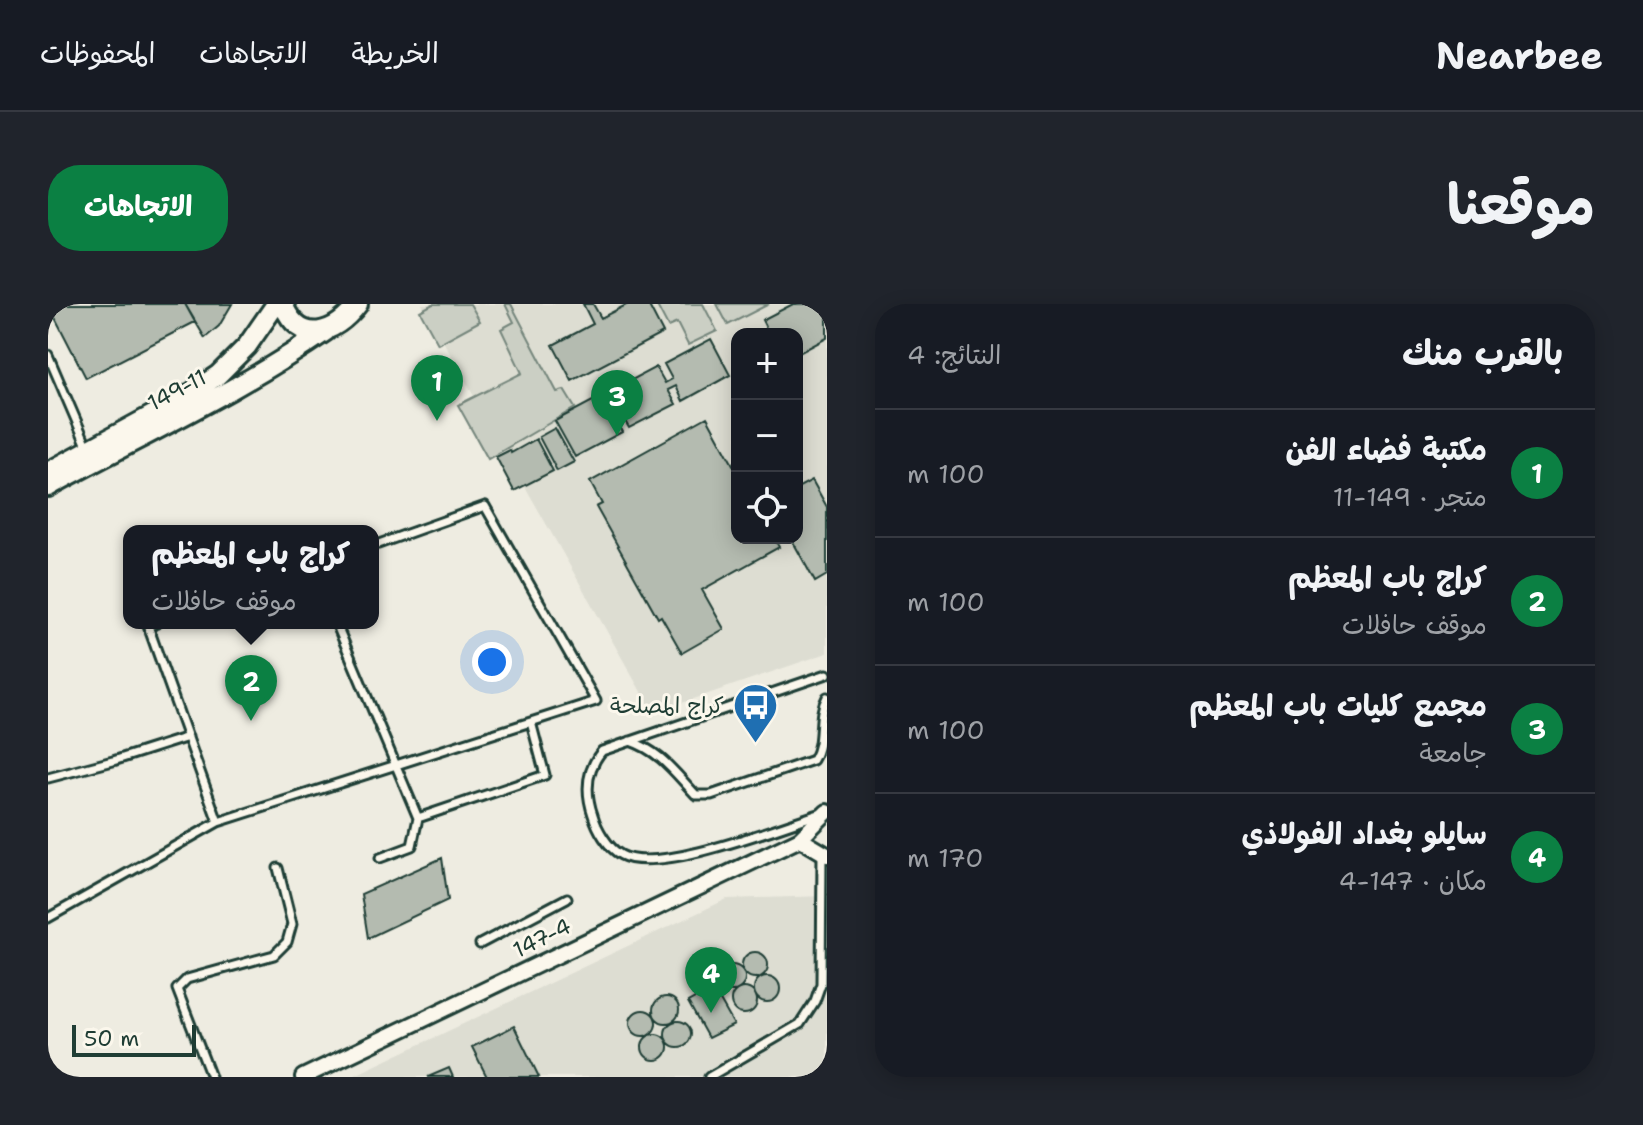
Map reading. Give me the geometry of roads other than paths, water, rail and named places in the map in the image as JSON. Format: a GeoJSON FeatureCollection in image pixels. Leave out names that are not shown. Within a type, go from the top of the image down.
{"type":"FeatureCollection","features":[{"type":"Feature","properties":{"kind":"street","name":"149-11"},"geometry":{"type":"LineString","coordinates":[[48,472],[202,387],[247,346],[276,304]]}},
{"type":"Feature","properties":{"kind":"street"},"geometry":{"type":"LineString","coordinates":[[283,304],[298,327],[309,332],[326,331]]}},
{"type":"Feature","properties":{"kind":"street","name":"149-11"},"geometry":{"type":"LineString","coordinates":[[48,487],[296,351],[342,321],[358,304]]}},
{"type":"Feature","properties":{"kind":"street","name":"147-4"},"geometry":{"type":"LineString","coordinates":[[303,1077],[800,839],[827,812]]}},
{"type":"Feature","properties":{"kind":"street"},"geometry":{"type":"LineString","coordinates":[[800,839],[825,853]]}},
{"type":"Feature","properties":{"kind":"lane"},"geometry":{"type":"LineString","coordinates":[[48,355],[88,450]]}},
{"type":"Feature","properties":{"kind":"lane"},"geometry":{"type":"LineString","coordinates":[[48,918],[218,822],[596,701],[485,506],[379,544]]}},
{"type":"Feature","properties":{"kind":"lane"},"geometry":{"type":"LineString","coordinates":[[149,629],[218,822]]}},
{"type":"Feature","properties":{"kind":"lane"},"geometry":{"type":"LineString","coordinates":[[338,629],[418,818],[412,846],[380,858]]}},
{"type":"Feature","properties":{"kind":"lane"},"geometry":{"type":"LineString","coordinates":[[827,674],[602,751],[590,768],[587,782],[593,815],[610,845],[622,855],[642,860],[681,856],[827,812]]}},
{"type":"Feature","properties":{"kind":"lane"},"geometry":{"type":"LineString","coordinates":[[630,741],[662,757],[696,795],[711,795],[813,760],[818,752],[822,707],[827,697]]}},
{"type":"Feature","properties":{"kind":"lane"},"geometry":{"type":"LineString","coordinates":[[418,818],[545,775],[531,722]]}},
{"type":"Feature","properties":{"kind":"lane"},"geometry":{"type":"LineString","coordinates":[[48,778],[188,737]]}},
{"type":"Feature","properties":{"kind":"lane"},"geometry":{"type":"LineString","coordinates":[[709,1077],[800,1024],[815,1001],[821,984],[825,853]]}},
{"type":"Feature","properties":{"kind":"lane"},"geometry":{"type":"LineString","coordinates":[[211,1077],[177,989],[187,979],[274,955],[287,942],[292,924],[278,868]]}},
{"type":"Feature","properties":{"kind":"lane"},"geometry":{"type":"LineString","coordinates":[[480,944],[567,898]]}},
{"type":"Feature","properties":{"kind":"place","name":"مكتبة فضاء الفن"},"geometry":{"type":"Point","coordinates":[437,421]}},
{"type":"Feature","properties":{"kind":"place","name":"مجمع كليات باب المعظم"},"geometry":{"type":"Point","coordinates":[617,436]}},
{"type":"Feature","properties":{"kind":"place","name":"كراج باب المعظم"},"geometry":{"type":"Point","coordinates":[251,721]}},
{"type":"Feature","properties":{"kind":"place","name":"كراج المصلحة"},"geometry":{"type":"Point","coordinates":[755,744]}},
{"type":"Feature","properties":{"kind":"place","name":"سايلو بغداد الفولاذي"},"geometry":{"type":"Point","coordinates":[711,1013]}}]}
